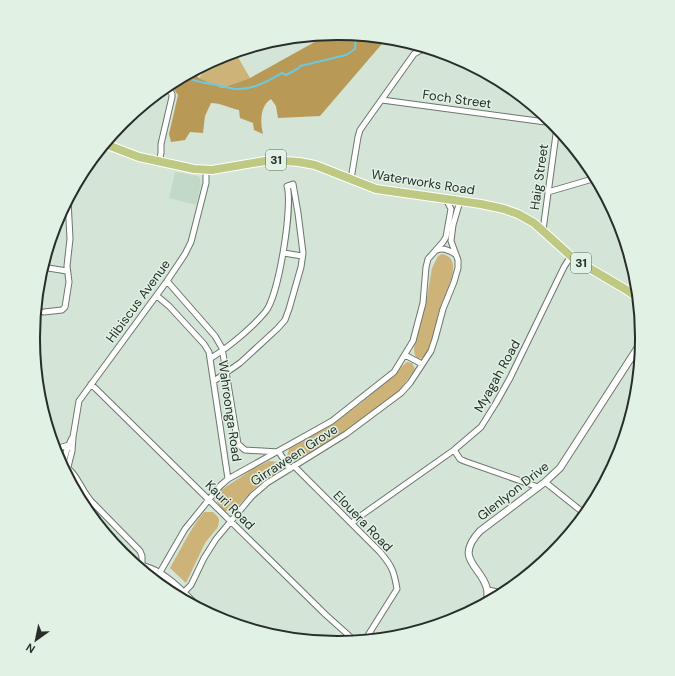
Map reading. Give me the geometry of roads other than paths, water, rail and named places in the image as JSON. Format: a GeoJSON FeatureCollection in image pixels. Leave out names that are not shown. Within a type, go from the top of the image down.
{"type":"FeatureCollection","features":[{"type":"Feature","properties":{"kind":"main road","name":"Waterworks Road"},"geometry":{"type":"LineString","coordinates":[[110,146],[132,155],[188,169],[206,170],[263,161],[285,160],[299,162],[315,166],[382,190],[489,205],[511,211],[529,220],[543,230],[571,256],[631,293]]}},
{"type":"Feature","properties":{"kind":"main road","name":"Waterworks Road"},"geometry":{"type":"LineString","coordinates":[[625,288],[631,290]]}},
{"type":"Feature","properties":{"kind":"street"},"geometry":{"type":"LineString","coordinates":[[351,179],[359,132],[414,54],[418,52]]}},
{"type":"Feature","properties":{"kind":"street"},"geometry":{"type":"LineString","coordinates":[[159,162],[161,144],[172,97],[170,92]]}},
{"type":"Feature","properties":{"kind":"street","name":"Foch Street"},"geometry":{"type":"LineString","coordinates":[[382,100],[541,121]]}},
{"type":"Feature","properties":{"kind":"street","name":"Haig Street"},"geometry":{"type":"LineString","coordinates":[[543,230],[556,136]]}},
{"type":"Feature","properties":{"kind":"street","name":"Hibiscus Avenue"},"geometry":{"type":"LineString","coordinates":[[69,465],[79,401],[168,281],[185,254],[191,242],[206,183],[206,170]]}},
{"type":"Feature","properties":{"kind":"street"},"geometry":{"type":"LineString","coordinates":[[548,192],[589,180]]}},
{"type":"Feature","properties":{"kind":"street"},"geometry":{"type":"LineString","coordinates":[[211,358],[223,351],[267,309],[272,297],[284,253],[289,192],[288,186],[293,184],[297,202],[302,256],[285,320],[240,363],[214,381]]}},
{"type":"Feature","properties":{"kind":"street","name":"Girraween Grove"},"geometry":{"type":"LineString","coordinates":[[184,592],[191,585],[204,558],[216,539],[252,496],[267,483],[346,434],[401,393],[410,383],[431,351],[442,309],[456,277],[458,267],[458,260],[451,241],[451,208],[446,199]]}},
{"type":"Feature","properties":{"kind":"street","name":"Girraween Grove"},"geometry":{"type":"LineString","coordinates":[[159,574],[185,529],[228,479],[279,452],[332,420],[394,372],[414,341],[429,257],[444,240],[460,201]]}},
{"type":"Feature","properties":{"kind":"street"},"geometry":{"type":"LineString","coordinates":[[288,207],[291,203],[297,202]]}},
{"type":"Feature","properties":{"kind":"street"},"geometry":{"type":"LineString","coordinates":[[44,312],[61,310],[64,308],[68,282],[67,263],[70,239],[69,211]]}},
{"type":"Feature","properties":{"kind":"street"},"geometry":{"type":"LineString","coordinates":[[434,252],[440,249],[446,249],[454,254],[458,260]]}},
{"type":"Feature","properties":{"kind":"street"},"geometry":{"type":"LineString","coordinates":[[284,253],[302,256]]}},
{"type":"Feature","properties":{"kind":"street","name":"Myagah Road"},"geometry":{"type":"LineString","coordinates":[[352,523],[358,517],[454,450],[481,427],[496,404],[523,353],[564,266],[571,256]]}},
{"type":"Feature","properties":{"kind":"street"},"geometry":{"type":"LineString","coordinates":[[49,268],[67,271]]}},
{"type":"Feature","properties":{"kind":"street","name":"Wahroonga Road"},"geometry":{"type":"LineString","coordinates":[[168,281],[215,336],[223,351],[238,444],[245,450],[279,452]]}},
{"type":"Feature","properties":{"kind":"street","name":"Wahroonga Road"},"geometry":{"type":"LineString","coordinates":[[157,296],[169,306],[204,344],[209,352],[228,479]]}},
{"type":"Feature","properties":{"kind":"street","name":"Glenlyon Drive"},"geometry":{"type":"LineString","coordinates":[[488,590],[484,581],[471,562],[471,544],[480,531],[555,474],[565,462],[634,353]]}},
{"type":"Feature","properties":{"kind":"street"},"geometry":{"type":"LineString","coordinates":[[405,355],[422,364]]}},
{"type":"Feature","properties":{"kind":"street","name":"Kauri Road"},"geometry":{"type":"LineString","coordinates":[[91,384],[326,615],[349,635]]}},
{"type":"Feature","properties":{"kind":"street","name":"Hibiscus Avenue"},"geometry":{"type":"LineString","coordinates":[[64,455],[73,437]]}},
{"type":"Feature","properties":{"kind":"street"},"geometry":{"type":"LineString","coordinates":[[61,447],[69,445]]}},
{"type":"Feature","properties":{"kind":"street"},"geometry":{"type":"LineString","coordinates":[[454,450],[464,462],[538,487]]}},
{"type":"Feature","properties":{"kind":"street","name":"Elouera Road"},"geometry":{"type":"LineString","coordinates":[[279,452],[292,467],[352,523],[389,562],[394,572],[397,589],[369,634]]}},
{"type":"Feature","properties":{"kind":"street"},"geometry":{"type":"LineString","coordinates":[[71,471],[76,476],[83,491],[91,501],[140,551],[142,563]]}},
{"type":"Feature","properties":{"kind":"street"},"geometry":{"type":"LineString","coordinates":[[545,482],[580,510]]}},
{"type":"Feature","properties":{"kind":"street"},"geometry":{"type":"LineString","coordinates":[[148,568],[177,588]]}},
{"type":"Feature","properties":{"kind":"street"},"geometry":{"type":"LineString","coordinates":[[488,595],[488,590],[494,591]]}},
{"type":"Feature","properties":{"kind":"waterway"},"geometry":{"type":"LineString","coordinates":[[190,79],[233,89],[248,88],[282,73],[286,75],[300,66],[346,55],[355,49],[356,41]]}}]}
